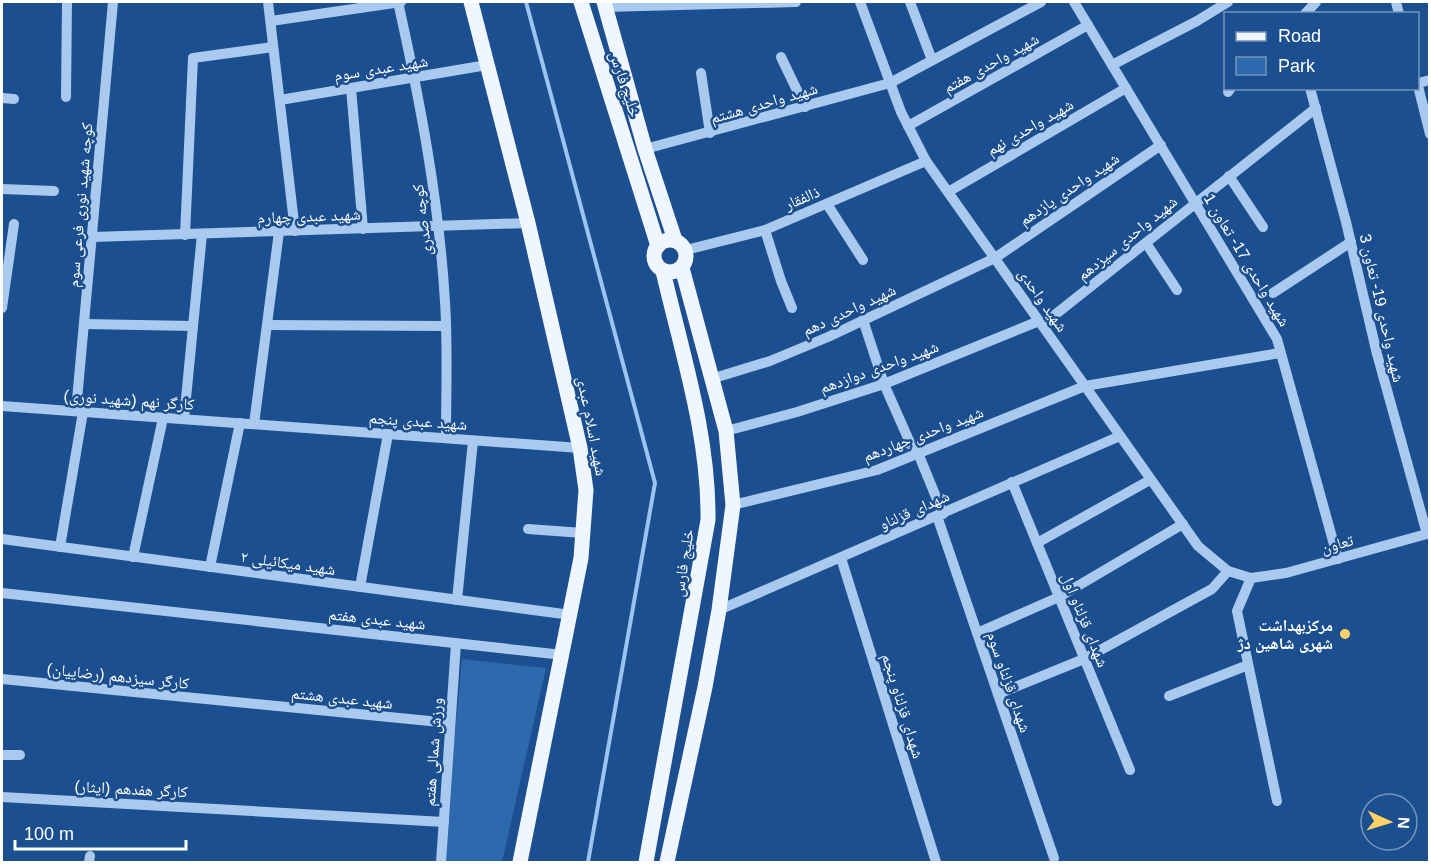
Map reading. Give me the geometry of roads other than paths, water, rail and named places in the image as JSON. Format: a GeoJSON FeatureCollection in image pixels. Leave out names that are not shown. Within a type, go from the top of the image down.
{"type":"FeatureCollection","features":[{"type":"Feature","properties":{"kind":"main road","name":"شهید اسلام عبدی"},"geometry":{"type":"LineString","coordinates":[[471,2],[528,223],[580,448],[586,490],[583,533],[570,615],[539,757],[520,862]]}},
{"type":"Feature","properties":{"kind":"main road","name":"خلیج فارس"},"geometry":{"type":"LineString","coordinates":[[581,2],[658,246]]}},
{"type":"Feature","properties":{"kind":"main road","name":"خلیج فارس"},"geometry":{"type":"LineString","coordinates":[[604,4],[645,149],[680,245]]}},
{"type":"Feature","properties":{"kind":"main road"},"geometry":{"type":"LineString","coordinates":[[666,240],[680,245],[686,260],[682,268],[673,272],[663,271],[655,260],[658,246],[666,240]]}},
{"type":"Feature","properties":{"kind":"main road"},"geometry":{"type":"LineString","coordinates":[[668,862],[719,610],[733,505],[726,431],[682,268]]}},
{"type":"Feature","properties":{"kind":"main road","name":"خلیج فارس"},"geometry":{"type":"LineString","coordinates":[[646,862],[708,520],[708,490],[703,439],[663,271]]}},
{"type":"Feature","properties":{"kind":"street"},"geometry":{"type":"LineString","coordinates":[[66,97],[67,2]]}},
{"type":"Feature","properties":{"kind":"street","name":"کوچه شهید نوری فرعی سوم"},"geometry":{"type":"LineString","coordinates":[[60,548],[79,412],[84,324],[114,2]]}},
{"type":"Feature","properties":{"kind":"street"},"geometry":{"type":"LineString","coordinates":[[268,2],[295,231]]}},
{"type":"Feature","properties":{"kind":"street"},"geometry":{"type":"LineString","coordinates":[[271,21],[399,2]]}},
{"type":"Feature","properties":{"kind":"street","name":"کوچه صدری"},"geometry":{"type":"LineString","coordinates":[[399,2],[429,154],[438,226],[445,326],[446,438]]}},
{"type":"Feature","properties":{"kind":"street"},"geometry":{"type":"LineString","coordinates":[[604,4],[796,2]]}},
{"type":"Feature","properties":{"kind":"street","name":"شهید واحدی"},"geometry":{"type":"LineString","coordinates":[[860,2],[890,83],[926,161],[1198,546],[1228,571],[1251,578]]}},
{"type":"Feature","properties":{"kind":"street"},"geometry":{"type":"LineString","coordinates":[[910,2],[932,60]]}},
{"type":"Feature","properties":{"kind":"street","name":"شهید واحدی هشتم"},"geometry":{"type":"LineString","coordinates":[[645,149],[890,83],[1041,2]]}},
{"type":"Feature","properties":{"kind":"street","name":"شهید واحدی 17- تعاون 1"},"geometry":{"type":"LineString","coordinates":[[1074,2],[1276,339],[1338,559]]}},
{"type":"Feature","properties":{"kind":"street"},"geometry":{"type":"LineString","coordinates":[[1112,65],[1197,21],[1228,2]]}},
{"type":"Feature","properties":{"kind":"street","name":"شهید واحدی هفتم"},"geometry":{"type":"LineString","coordinates":[[908,126],[1088,25]]}},
{"type":"Feature","properties":{"kind":"street"},"geometry":{"type":"LineString","coordinates":[[185,235],[193,58],[273,47]]}},
{"type":"Feature","properties":{"kind":"street"},"geometry":{"type":"LineString","coordinates":[[781,57],[805,107]]}},
{"type":"Feature","properties":{"kind":"street","name":"شهید عبدی سوم"},"geometry":{"type":"LineString","coordinates":[[280,100],[487,65]]}},
{"type":"Feature","properties":{"kind":"street"},"geometry":{"type":"LineString","coordinates":[[700,73],[710,133]]}},
{"type":"Feature","properties":{"kind":"street"},"geometry":{"type":"LineString","coordinates":[[351,88],[363,229]]}},
{"type":"Feature","properties":{"kind":"street","name":"شهید واحدی نهم"},"geometry":{"type":"LineString","coordinates":[[948,192],[1126,88]]}},
{"type":"Feature","properties":{"kind":"street"},"geometry":{"type":"LineString","coordinates":[[1419,89],[1430,134]]}},
{"type":"Feature","properties":{"kind":"street","name":"شهید واحدی 19- تعاون 3"},"geometry":{"type":"LineString","coordinates":[[1311,90],[1351,242],[1377,354],[1428,533]]}},
{"type":"Feature","properties":{"kind":"street"},"geometry":{"type":"LineString","coordinates":[[2,98],[15,99]]}},
{"type":"Feature","properties":{"kind":"street","name":"شهید واحدی سیزدهم"},"geometry":{"type":"LineString","coordinates":[[1041,323],[1316,108]]}},
{"type":"Feature","properties":{"kind":"street","name":"شهید واحدی یازدهم"},"geometry":{"type":"LineString","coordinates":[[995,258],[1161,145]]}},
{"type":"Feature","properties":{"kind":"street","name":"ذالفقار"},"geometry":{"type":"LineString","coordinates":[[680,245],[765,230],[926,161]]}},
{"type":"Feature","properties":{"kind":"street"},"geometry":{"type":"LineString","coordinates":[[1229,176],[1263,227]]}},
{"type":"Feature","properties":{"kind":"street"},"geometry":{"type":"LineString","coordinates":[[2,189],[54,191]]}},
{"type":"Feature","properties":{"kind":"street"},"geometry":{"type":"LineString","coordinates":[[827,204],[863,261]]}},
{"type":"Feature","properties":{"kind":"street","name":"شهید عبدی چهارم"},"geometry":{"type":"LineString","coordinates":[[92,237],[528,223]]}},
{"type":"Feature","properties":{"kind":"street"},"geometry":{"type":"LineString","coordinates":[[2,308],[15,224]]}},
{"type":"Feature","properties":{"kind":"street"},"geometry":{"type":"LineString","coordinates":[[765,230],[792,308]]}},
{"type":"Feature","properties":{"kind":"street"},"geometry":{"type":"LineString","coordinates":[[254,424],[279,232]]}},
{"type":"Feature","properties":{"kind":"street"},"geometry":{"type":"LineString","coordinates":[[184,419],[202,234]]}},
{"type":"Feature","properties":{"kind":"street"},"geometry":{"type":"LineString","coordinates":[[1273,293],[1351,242]]}},
{"type":"Feature","properties":{"kind":"street"},"geometry":{"type":"LineString","coordinates":[[1146,243],[1177,290]]}},
{"type":"Feature","properties":{"kind":"street","name":"شهید واحدی دهم"},"geometry":{"type":"LineString","coordinates":[[711,379],[770,361],[995,258]]}},
{"type":"Feature","properties":{"kind":"street","name":"شهدای قزلناو سوم"},"geometry":{"type":"LineString","coordinates":[[863,320],[884,384],[916,454],[940,515],[977,633],[1054,858]]}},
{"type":"Feature","properties":{"kind":"street","name":"شهید واحدی دوازدهم"},"geometry":{"type":"LineString","coordinates":[[726,431],[797,412],[884,384],[1041,323]]}},
{"type":"Feature","properties":{"kind":"street"},"geometry":{"type":"LineString","coordinates":[[84,324],[194,326]]}},
{"type":"Feature","properties":{"kind":"street"},"geometry":{"type":"LineString","coordinates":[[267,325],[445,326]]}},
{"type":"Feature","properties":{"kind":"street","name":"شهید واحدی چهاردهم"},"geometry":{"type":"LineString","coordinates":[[733,505],[877,470],[1085,386],[1280,353]]}},
{"type":"Feature","properties":{"kind":"street","name":"کارگر نهم (شهید نوری)"},"geometry":{"type":"LineString","coordinates":[[2,406],[254,424]]}},
{"type":"Feature","properties":{"kind":"street"},"geometry":{"type":"LineString","coordinates":[[133,557],[164,418]]}},
{"type":"Feature","properties":{"kind":"street"},"geometry":{"type":"LineString","coordinates":[[210,567],[240,423]]}},
{"type":"Feature","properties":{"kind":"street","name":"شهید عبدی پنجم"},"geometry":{"type":"LineString","coordinates":[[254,424],[580,448]]}},
{"type":"Feature","properties":{"kind":"street"},"geometry":{"type":"LineString","coordinates":[[360,587],[388,434]]}},
{"type":"Feature","properties":{"kind":"street","name":"شهدای قزلناو"},"geometry":{"type":"LineString","coordinates":[[719,610],[1120,436]]}},
{"type":"Feature","properties":{"kind":"street"},"geometry":{"type":"LineString","coordinates":[[457,600],[473,441]]}},
{"type":"Feature","properties":{"kind":"street"},"geometry":{"type":"LineString","coordinates":[[1037,543],[1150,480]]}},
{"type":"Feature","properties":{"kind":"street","name":"شهدای قزلناو اول"},"geometry":{"type":"LineString","coordinates":[[1012,482],[1130,770]]}},
{"type":"Feature","properties":{"kind":"street"},"geometry":{"type":"LineString","coordinates":[[977,633],[1059,597],[1183,524]]}},
{"type":"Feature","properties":{"kind":"street"},"geometry":{"type":"LineString","coordinates":[[528,529],[583,533]]}},
{"type":"Feature","properties":{"kind":"street","name":"تعاون"},"geometry":{"type":"LineString","coordinates":[[1251,578],[1286,573],[1428,533]]}},
{"type":"Feature","properties":{"kind":"street","name":"شهید میکائیلی ۲"},"geometry":{"type":"LineString","coordinates":[[2,539],[570,615]]}},
{"type":"Feature","properties":{"kind":"street","name":"شهدای قزلناو پنجم"},"geometry":{"type":"LineString","coordinates":[[841,558],[936,862]]}},
{"type":"Feature","properties":{"kind":"street"},"geometry":{"type":"LineString","coordinates":[[998,694],[1084,659],[1212,589],[1228,571]]}},
{"type":"Feature","properties":{"kind":"street"},"geometry":{"type":"LineString","coordinates":[[1251,578],[1237,611],[1277,801]]}},
{"type":"Feature","properties":{"kind":"street","name":"شهید عبدی هفتم"},"geometry":{"type":"LineString","coordinates":[[2,593],[563,654]]}},
{"type":"Feature","properties":{"kind":"street","name":"ورزش شمالی هفتم"},"geometry":{"type":"LineString","coordinates":[[441,862],[456,643]]}},
{"type":"Feature","properties":{"kind":"street"},"geometry":{"type":"LineString","coordinates":[[1169,696],[1248,665]]}},
{"type":"Feature","properties":{"kind":"street","name":"کارگر سیزدهم (رضاییان)"},"geometry":{"type":"LineString","coordinates":[[2,679],[231,702]]}},
{"type":"Feature","properties":{"kind":"street","name":"شهید عبدی هشتم"},"geometry":{"type":"LineString","coordinates":[[231,702],[450,723]]}},
{"type":"Feature","properties":{"kind":"street"},"geometry":{"type":"LineString","coordinates":[[2,755],[20,755]]}},
{"type":"Feature","properties":{"kind":"street","name":"کارگر هفدهم (ایثار)"},"geometry":{"type":"LineString","coordinates":[[2,797],[444,822]]}},
{"type":"Feature","properties":{"kind":"waterway"},"geometry":{"type":"LineString","coordinates":[[526,2],[655,483],[588,862]]}},
{"type":"Feature","properties":{"kind":"place","name":"مرکزبهداشت شهری شاهین دژ"},"geometry":{"type":"Point","coordinates":[1345,634]}}]}
